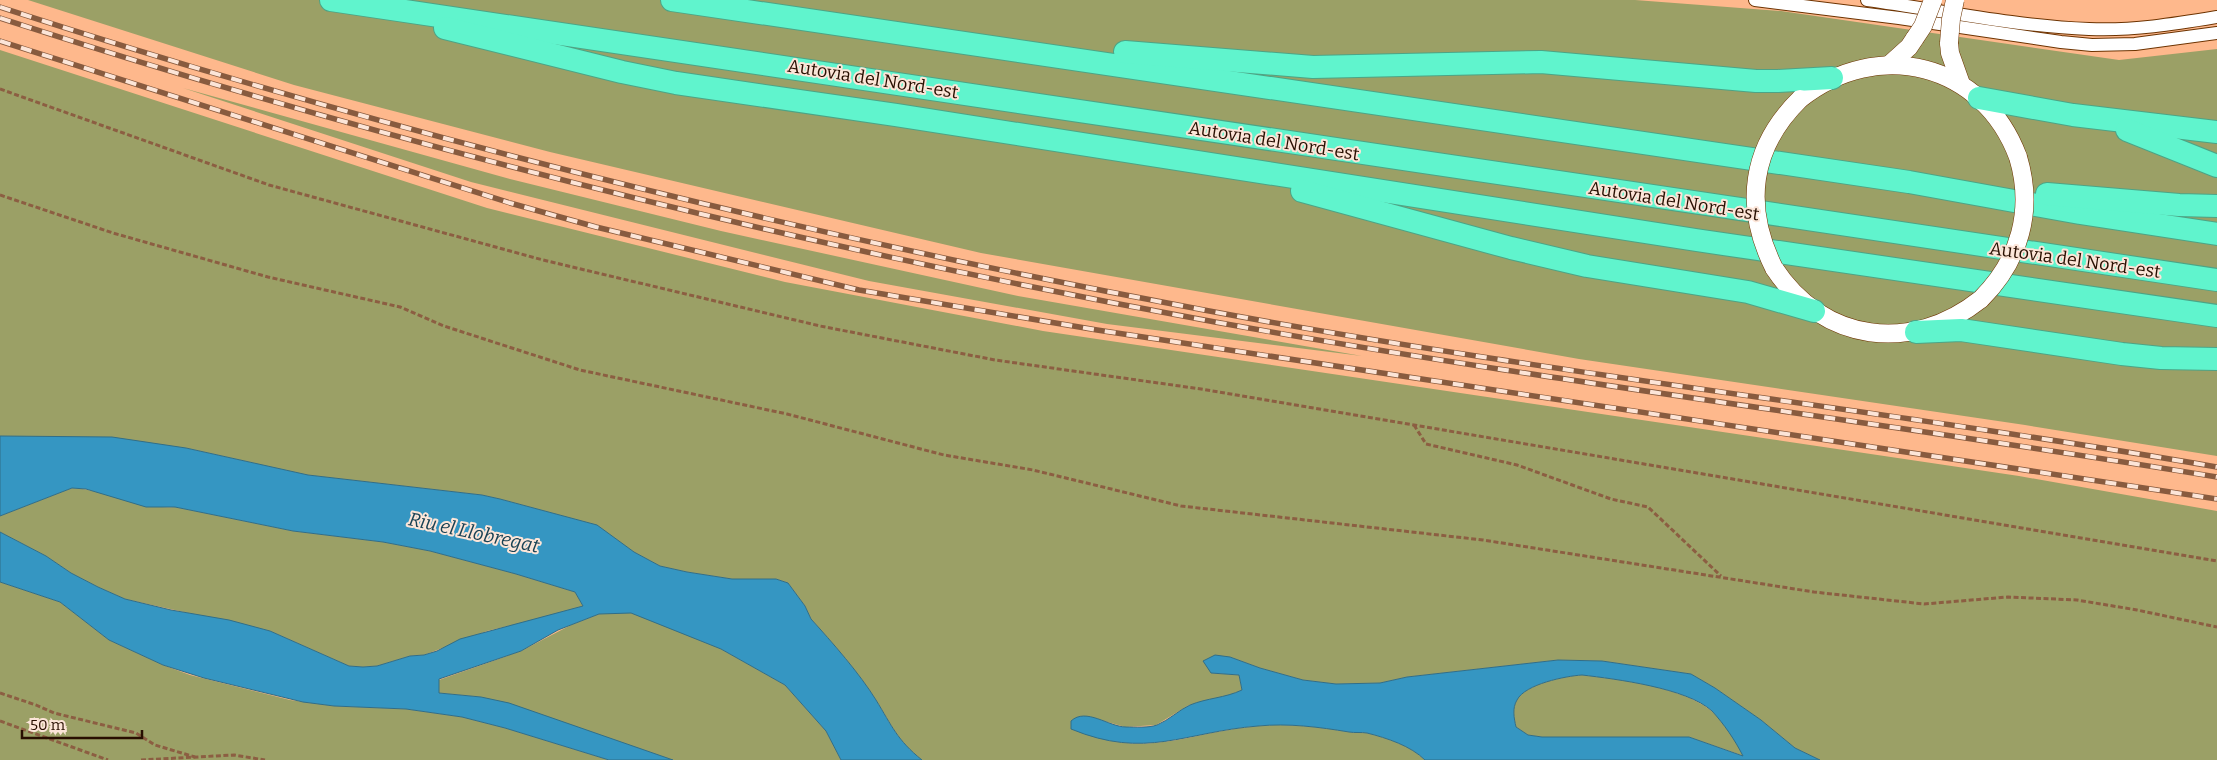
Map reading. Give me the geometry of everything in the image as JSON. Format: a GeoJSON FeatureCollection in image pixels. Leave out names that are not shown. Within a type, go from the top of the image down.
{"type":"FeatureCollection","features":[{"type":"Feature","properties":{"kind":"highway"},"geometry":{"type":"LineString","coordinates":[[672,0],[1909,182],[2098,216],[2217,234]]}},
{"type":"Feature","properties":{"kind":"highway"},"geometry":{"type":"LineString","coordinates":[[339,1],[531,51],[649,78],[1696,240],[2217,316]]}},
{"type":"Feature","properties":{"kind":"highway","name":"Autovia del Nord-est"},"geometry":{"type":"LineString","coordinates":[[339,1],[766,62],[1720,209],[2217,280]]}},
{"type":"Feature","properties":{"kind":"highway"},"geometry":{"type":"LineString","coordinates":[[842,25],[1170,56],[1314,66],[1542,62],[1756,81],[1832,78]]}},
{"type":"Feature","properties":{"kind":"highway"},"geometry":{"type":"LineString","coordinates":[[1979,98],[2073,115],[2217,132]]}},
{"type":"Feature","properties":{"kind":"highway"},"geometry":{"type":"LineString","coordinates":[[2073,115],[2140,134],[2214,165]]}},
{"type":"Feature","properties":{"kind":"highway"},"geometry":{"type":"LineString","coordinates":[[1192,162],[1511,248],[1588,266],[1748,292],[1814,311]]}},
{"type":"Feature","properties":{"kind":"highway"},"geometry":{"type":"LineString","coordinates":[[1909,182],[2130,201],[2217,206]]}},
{"type":"Feature","properties":{"kind":"highway"},"geometry":{"type":"LineString","coordinates":[[1916,332],[1961,330],[2122,354],[2161,358],[2217,359]]}},
{"type":"Feature","properties":{"kind":"main road"},"geometry":{"type":"LineString","coordinates":[[1888,65],[1909,47],[1923,26],[1933,0]]}},
{"type":"Feature","properties":{"kind":"main road"},"geometry":{"type":"LineString","coordinates":[[1955,0],[1949,44],[1950,53],[1961,84]]}},
{"type":"Feature","properties":{"kind":"main road"},"geometry":{"type":"LineString","coordinates":[[1888,65],[1926,70],[1961,84],[1979,98],[2003,125],[2018,157],[2025,192],[2024,216],[2015,250],[2004,272],[1981,299],[1951,320],[1916,332],[1895,334],[1853,329],[1833,321],[1814,311],[1791,291],[1774,268],[1766,252],[1757,220],[1755,204],[1757,178],[1763,154],[1770,138],[1788,111],[1800,99],[1832,78],[1860,68],[1888,65]]}},
{"type":"Feature","properties":{"kind":"street"},"geometry":{"type":"LineString","coordinates":[[1755,0],[2061,42],[2135,44],[2217,33]]}},
{"type":"Feature","properties":{"kind":"street"},"geometry":{"type":"LineString","coordinates":[[1866,0],[2030,24],[2089,29],[2153,27],[2217,17]]}},
{"type":"Feature","properties":{"kind":"path"},"geometry":{"type":"LineString","coordinates":[[0,89],[270,185],[544,260],[801,322],[995,360],[1201,389],[1414,424],[2217,561]]}},
{"type":"Feature","properties":{"kind":"path"},"geometry":{"type":"LineString","coordinates":[[0,195],[113,233],[259,275],[400,307],[444,326],[580,370],[788,414],[944,455],[1033,470],[1181,506],[1483,540],[1814,592],[1924,604],[2008,597],[2077,600],[2217,627]]}},
{"type":"Feature","properties":{"kind":"path"},"geometry":{"type":"LineString","coordinates":[[1414,424],[1426,444],[1517,466],[1611,499],[1648,507],[1721,576]]}},
{"type":"Feature","properties":{"kind":"path"},"geometry":{"type":"LineString","coordinates":[[0,693],[36,704],[54,713],[136,733],[155,745],[195,757]]}},
{"type":"Feature","properties":{"kind":"path"},"geometry":{"type":"LineString","coordinates":[[0,721],[108,760]]}},
{"type":"Feature","properties":{"kind":"path"},"geometry":{"type":"LineString","coordinates":[[141,760],[234,755],[265,760]]}},
{"type":"Feature","properties":{"kind":"green space"},"geometry":{"type":"Polygon","coordinates":[[[28,0],[1635,0],[1781,11],[2119,60],[2217,49],[2217,456],[2025,425],[1579,359],[981,253],[550,152],[294,85],[28,0]]]}},
{"type":"Feature","properties":{"kind":"green space"},"geometry":{"type":"Polygon","coordinates":[[[0,50],[487,208],[785,282],[1043,331],[2019,476],[2217,511],[2217,760],[1820,760],[1795,748],[1761,720],[1691,674],[1602,661],[1558,660],[1407,677],[1380,683],[1336,684],[1303,680],[1230,657],[1211,673],[1239,675],[1242,690],[1229,696],[1189,705],[1156,725],[1125,727],[1090,717],[1072,729],[1099,738],[1123,743],[1144,744],[1258,726],[1304,726],[1375,735],[1406,747],[1425,760],[922,760],[901,740],[862,680],[811,619],[805,606],[788,583],[776,579],[732,579],[660,566],[634,552],[596,525],[482,495],[307,475],[186,448],[0,436],[0,50]]]}},
{"type":"Feature","properties":{"kind":"green space"},"geometry":{"type":"Polygon","coordinates":[[[183,88],[510,179],[721,231],[1018,296],[1362,356],[1107,324],[869,281],[471,182],[183,88]]]}},
{"type":"Feature","properties":{"kind":"green space"},"geometry":{"type":"Polygon","coordinates":[[[72,488],[98,492],[149,506],[175,507],[293,531],[383,542],[430,551],[575,592],[583,606],[487,631],[424,655],[410,656],[377,666],[349,666],[270,631],[125,599],[71,573],[46,556],[0,532],[0,516],[72,488]]]}},
{"type":"Feature","properties":{"kind":"green space"},"geometry":{"type":"Polygon","coordinates":[[[0,582],[60,602],[109,640],[163,665],[190,675],[290,700],[334,706],[406,709],[462,717],[505,728],[609,760],[0,760],[0,582]]]}},
{"type":"Feature","properties":{"kind":"green space"},"geometry":{"type":"Polygon","coordinates":[[[631,613],[645,617],[721,649],[785,685],[826,731],[841,760],[673,760],[481,697],[439,693],[439,680],[521,651],[571,625],[599,614],[631,613]]]}},
{"type":"Feature","properties":{"kind":"green space"},"geometry":{"type":"Polygon","coordinates":[[[1582,675],[1648,685],[1697,701],[1719,719],[1744,756],[1689,737],[1542,737],[1528,735],[1516,727],[1514,706],[1521,694],[1546,682],[1582,675]]]}},
{"type":"Feature","properties":{"kind":"water","name":"Riu el Llobregat"},"geometry":{"type":"Polygon","coordinates":[[[0,436],[112,437],[186,448],[308,475],[482,495],[597,525],[634,552],[660,566],[732,579],[776,579],[788,583],[805,606],[811,619],[862,680],[901,739],[922,760],[841,760],[826,731],[785,685],[721,649],[631,613],[599,614],[558,630],[521,651],[439,679],[439,693],[481,697],[509,703],[673,760],[609,760],[505,728],[462,717],[406,709],[334,706],[303,702],[204,678],[163,665],[109,640],[60,602],[0,582],[0,532],[46,556],[71,573],[125,599],[171,610],[229,620],[270,631],[349,666],[377,666],[410,656],[424,655],[437,651],[460,639],[583,606],[575,592],[430,551],[383,542],[293,531],[175,507],[146,507],[86,489],[72,488],[0,516],[0,436]]]}},
{"type":"Feature","properties":{"kind":"water"},"geometry":{"type":"Polygon","coordinates":[[[1215,655],[1230,657],[1303,680],[1336,684],[1380,683],[1407,677],[1558,660],[1602,661],[1691,674],[1761,720],[1795,748],[1820,760],[1425,760],[1406,747],[1375,735],[1304,726],[1258,726],[1144,743],[1098,738],[1071,729],[1071,721],[1077,717],[1084,716],[1126,727],[1154,726],[1190,705],[1242,690],[1239,675],[1211,673],[1203,661],[1215,655]],[[1582,675],[1546,682],[1521,694],[1514,706],[1516,727],[1528,735],[1542,737],[1689,737],[1743,756],[1721,721],[1701,703],[1686,696],[1650,686],[1582,675]]]}},
{"type":"Feature","properties":{"kind":"railway"},"geometry":{"type":"LineString","coordinates":[[0,7],[297,97],[597,178],[748,214],[1052,280],[1204,310],[1457,353],[1964,427],[2217,467]]}},
{"type":"Feature","properties":{"kind":"railway"},"geometry":{"type":"LineString","coordinates":[[0,18],[149,65],[451,151],[755,227],[1061,293],[1340,344],[1465,364],[2217,477]]}},
{"type":"Feature","properties":{"kind":"railway"},"geometry":{"type":"LineString","coordinates":[[0,41],[510,203],[596,227],[859,290],[1097,330],[2217,499]]}}]}
